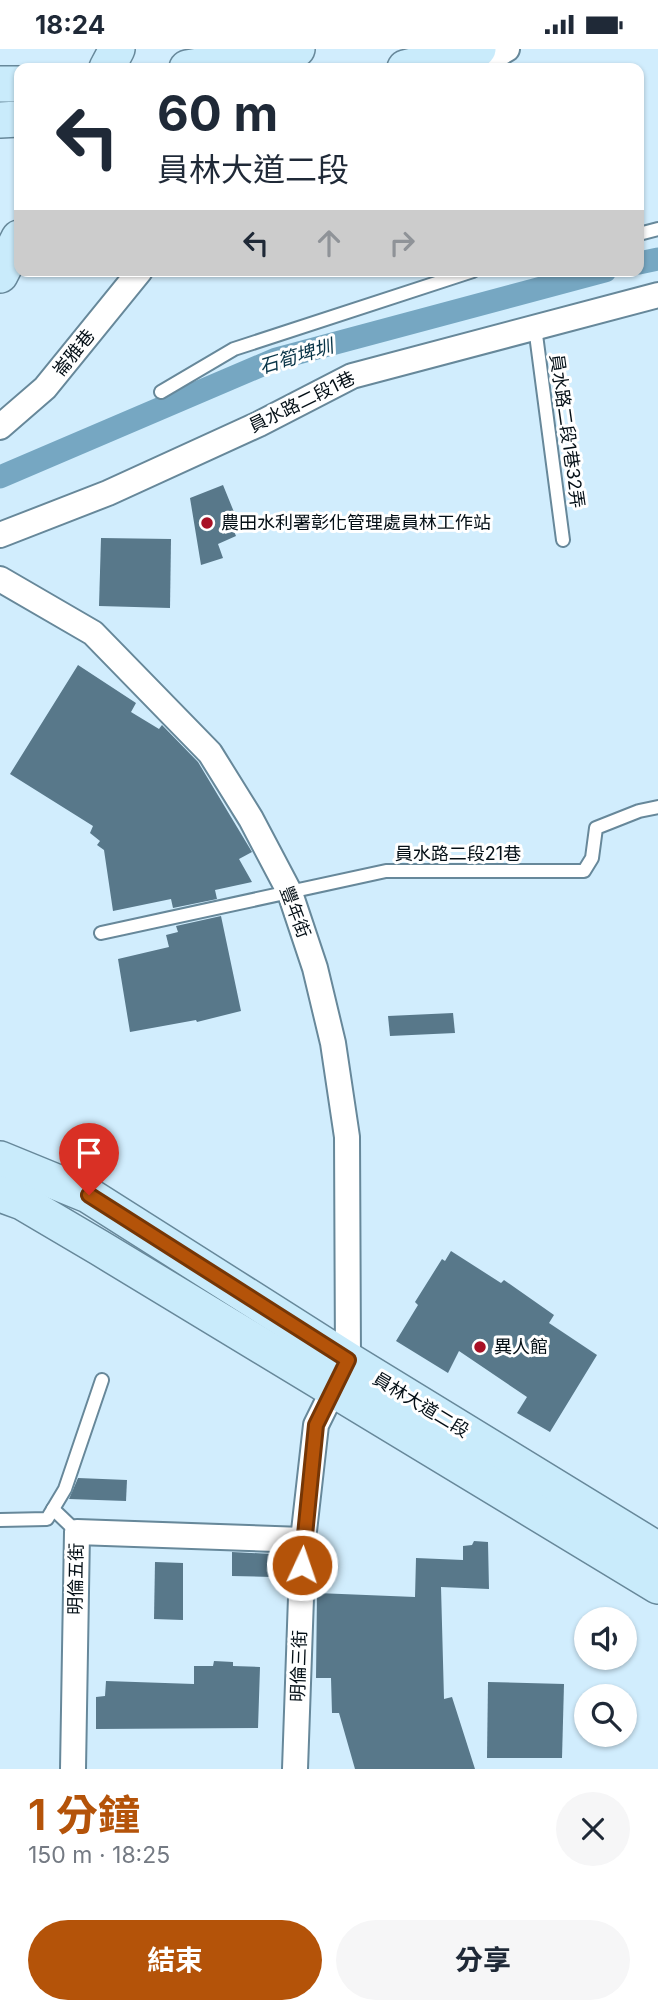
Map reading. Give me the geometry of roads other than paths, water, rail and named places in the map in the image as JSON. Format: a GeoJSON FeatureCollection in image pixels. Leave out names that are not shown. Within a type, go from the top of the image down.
{"type":"FeatureCollection","features":[{"type":"Feature","properties":{"kind":"street"},"geometry":{"type":"LineString","coordinates":[[216,63],[297,49]]}},
{"type":"Feature","properties":{"kind":"street"},"geometry":{"type":"LineString","coordinates":[[424,63],[478,49]]}},
{"type":"Feature","properties":{"kind":"street"},"geometry":{"type":"LineString","coordinates":[[483,63],[507,49]]}},
{"type":"Feature","properties":{"kind":"street"},"geometry":{"type":"LineString","coordinates":[[0,275],[14,248]]}},
{"type":"Feature","properties":{"kind":"street","name":"崙雅巷"},"geometry":{"type":"LineString","coordinates":[[0,427],[45,388],[135,277]]}},
{"type":"Feature","properties":{"kind":"street","name":"員水路二段1巷"},"geometry":{"type":"LineString","coordinates":[[0,535],[108,493],[259,424],[352,376],[658,295]]}},
{"type":"Feature","properties":{"kind":"street","name":"豐年街"},"geometry":{"type":"LineString","coordinates":[[0,579],[93,633],[210,753],[251,819],[290,893],[316,968],[332,1043],[347,1137],[341,1375]]}},
{"type":"Feature","properties":{"kind":"street","name":"員林大道二段"},"geometry":{"type":"LineString","coordinates":[[0,1159],[89,1195],[341,1375],[658,1586]]}},
{"type":"Feature","properties":{"kind":"street","name":"員林大道二段"},"geometry":{"type":"LineString","coordinates":[[0,1194],[22,1202],[294,1363],[341,1375],[658,1550]]}},
{"type":"Feature","properties":{"kind":"street","name":"明倫三街"},"geometry":{"type":"LineString","coordinates":[[295,1769],[303,1540],[316,1425],[341,1375]]}},
{"type":"Feature","properties":{"kind":"street","name":"明倫五街"},"geometry":{"type":"LineString","coordinates":[[74,1769],[77,1532],[303,1540]]}},
{"type":"Feature","properties":{"kind":"lane"},"geometry":{"type":"LineString","coordinates":[[161,392],[234,349],[456,277]]}},
{"type":"Feature","properties":{"kind":"lane","name":"員水路二段1巷32弄"},"geometry":{"type":"LineString","coordinates":[[535,327],[563,540]]}},
{"type":"Feature","properties":{"kind":"lane","name":"員水路二段21巷"},"geometry":{"type":"LineString","coordinates":[[101,933],[386,871],[584,871],[593,858],[596,828],[639,811],[658,807]]}},
{"type":"Feature","properties":{"kind":"lane"},"geometry":{"type":"LineString","coordinates":[[0,1520],[47,1519],[65,1489],[102,1380]]}},
{"type":"Feature","properties":{"kind":"lane"},"geometry":{"type":"LineString","coordinates":[[53,1509],[77,1532]]}},
{"type":"Feature","properties":{"kind":"waterway","name":"石筍埤圳"},"geometry":{"type":"LineString","coordinates":[[644,262],[658,259]]}},
{"type":"Feature","properties":{"kind":"waterway","name":"石筍埤圳"},"geometry":{"type":"LineString","coordinates":[[0,477],[276,359],[583,277]]}},
{"type":"Feature","properties":{"kind":"place","name":"農田水利署彰化管理處員林工作站"},"geometry":{"type":"Point","coordinates":[207,523]}},
{"type":"Feature","properties":{"kind":"place","name":"異人館"},"geometry":{"type":"Point","coordinates":[480,1347]}}]}
